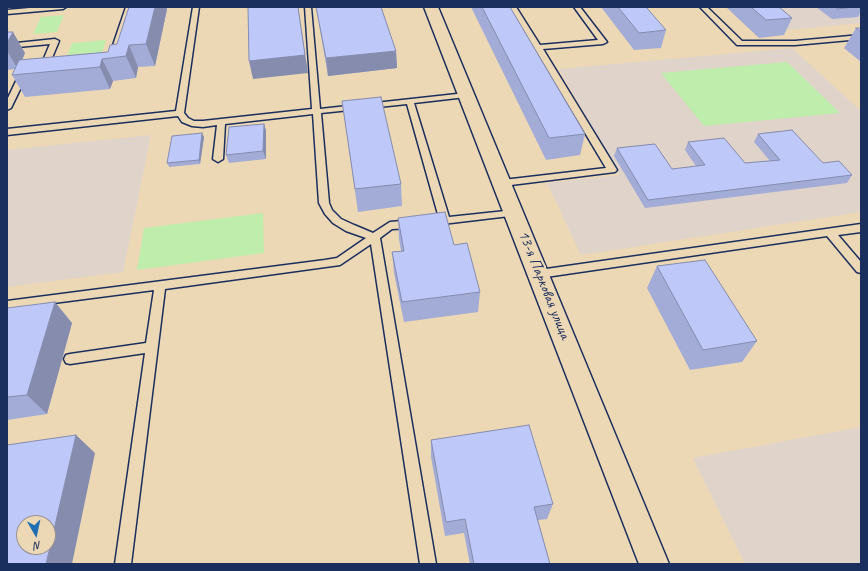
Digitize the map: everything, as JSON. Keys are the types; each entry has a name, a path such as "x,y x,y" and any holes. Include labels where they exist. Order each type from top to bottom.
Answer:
{"street":[{"name":"13-я Парковая улица","path":"432,7 654,564"}],"lane":[{"path":"7,12 63,7"},
{"path":"110,68 129,7"},
{"path":"196,7 180,113 185,120 192,123 203,124 466,95"},
{"path":"308,7 324,203 328,212 337,221 343,225 375,237"},
{"path":"503,183 612,170 513,7"},
{"path":"538,47 603,42 577,7"},
{"path":"703,7 740,44 795,43 861,37"},
{"path":"7,46 55,42 45,74 22,77 7,108"},
{"path":"7,89 17,88"},
{"path":"410,102 446,220"},
{"path":"7,132 180,113"},
{"path":"218,159 221,122"},
{"path":"7,305 335,262 390,226 515,213"},
{"path":"539,274 861,228"},
{"path":"830,233 861,269"},
{"path":"375,237 428,564"},
{"path":"123,564 160,285"},
{"path":"70,360 152,347"}],"shaded area":[{"path":"763,7 861,7 861,23 789,30"},
{"path":"792,48 861,111 861,212 581,255 547,183 619,175 559,69"},
{"path":"151,135 123,272 7,287 7,150"},
{"path":"861,427 861,564 745,564 693,458"}],"green space":[{"path":"64,15 57,32 33,34 41,17"},
{"path":"106,40 99,63 63,67 72,43"},
{"path":"787,62 840,113 704,126 661,73"},
{"path":"263,213 264,253 137,270 144,228"}],"building":[{"path":"129,7 155,7 146,44 129,45 126,56 102,59 100,67 12,75 19,60 108,52 110,45 117,44"},
{"path":"248,7 298,7 305,55 249,61"},
{"path":"316,7 381,7 396,51 326,58"},
{"path":"482,7 510,7 585,134 549,138"},
{"path":"618,7 646,7 666,30 639,33"},
{"path":"751,7 779,7 792,18 766,20"},
{"path":"835,7 855,7 837,9"},
{"path":"7,32 13,32 7,43"},
{"path":"381,97 401,184 355,189 342,101"},
{"path":"264,124 263,151 226,155 229,127"},
{"path":"792,130 823,163 839,161 852,175 648,200 617,148 655,144 672,169 705,165 688,142 724,138 745,163 780,160 758,134"},
{"path":"202,133 199,160 167,163 172,136"},
{"path":"445,212 454,245 467,243 480,292 402,302 392,252 404,251 398,218"},
{"path":"705,260 757,341 703,350 657,266"},
{"path":"55,302 27,395 7,397 7,308"},
{"path":"529,425 553,504 534,507 550,564 474,564 465,519 446,522 431,440"},
{"path":"76,435 56,521 56,515 16,515 16,555 48,555 46,564 7,564 7,445"}]}
